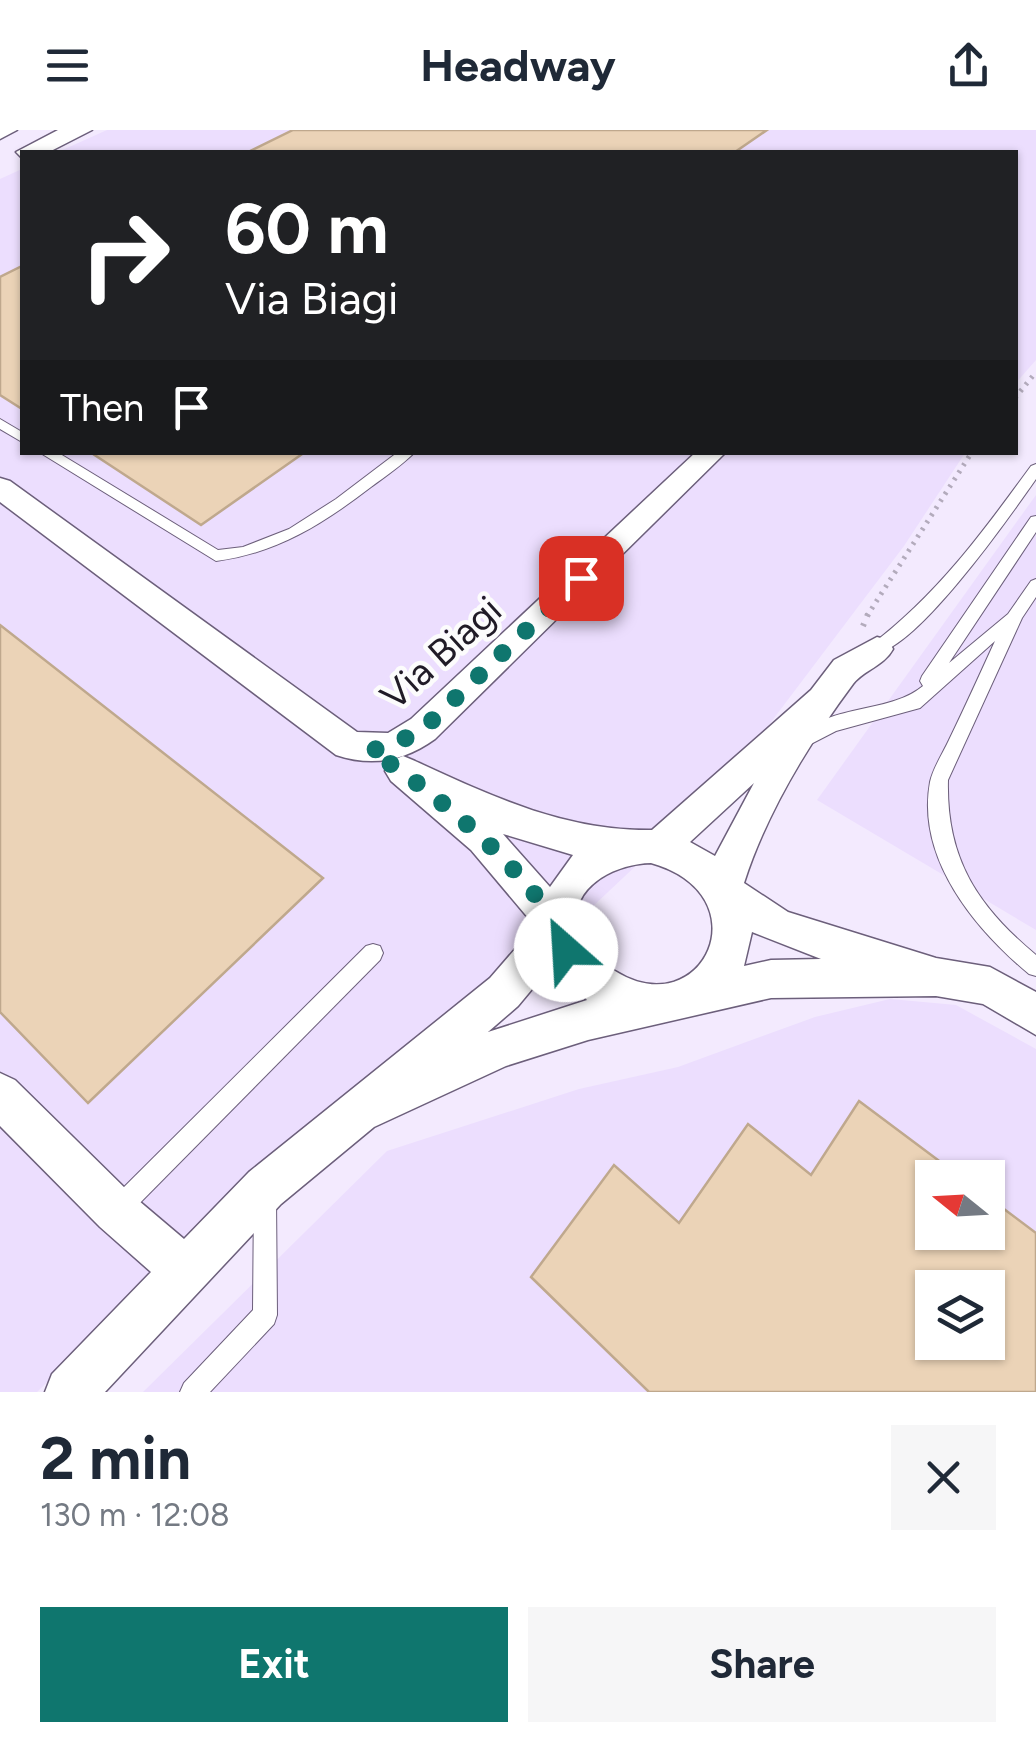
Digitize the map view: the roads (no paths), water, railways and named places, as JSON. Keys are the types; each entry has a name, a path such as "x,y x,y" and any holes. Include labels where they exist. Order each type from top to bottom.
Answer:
{"street":[{"path":"35,150 80,130"},
{"name":"Via Biagi","path":"0,488 348,745 369,750 398,744 423,729 710,455"},
{"path":"406,772 484,840 560,926 573,961 600,989 624,1000 666,1003 707,988 724,967 734,941 733,914 723,890 740,840 823,700 846,668 877,649"},
{"path":"70,1392 265,1188 504,992 560,926 566,889 590,860 643,846 823,700"},
{"path":"369,750 498,817 558,837 643,846 706,870 723,890 777,927 936,977 990,986 1036,1015"},
{"path":"358,1112 525,1038 666,1003 771,979 936,977"},
{"path":"0,1095 116,1211 186,1270"}],"lane":[{"path":"51,455 216,556 236,555 288,538 404,455"},
{"path":"877,649 920,619 953,585 1036,469"},
{"path":"914,702 1036,521"},
{"path":"1036,585 1014,616 939,780 935,810 950,868 977,911 1036,967"},
{"path":"786,760 812,733 914,702 1014,616"},
{"path":"116,1211 372,953"},
{"path":"193,1392 265,1315 265,1188"}]}
